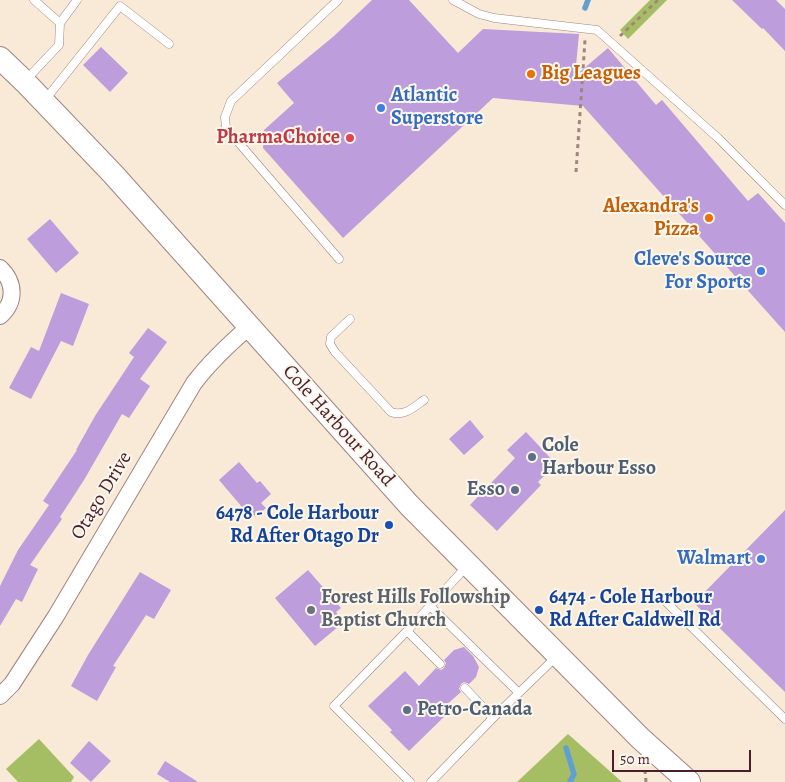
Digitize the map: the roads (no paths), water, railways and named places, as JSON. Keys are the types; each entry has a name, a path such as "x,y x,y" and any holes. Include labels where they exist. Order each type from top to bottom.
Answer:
{"main road":[{"name":"Cole Harbour Road","path":"0,58 114,174 408,505 640,738 689,782"}],"street":[{"path":"0,268 9,279 12,292 9,306 0,316"},
{"name":"Otago Drive","path":"0,696 12,684 56,616 194,383 220,352 250,326"}],"lane":[{"path":"34,0 60,24"},
{"path":"25,82 59,45 60,24 76,0"},
{"path":"338,0 231,101 225,117 226,128 339,259"},
{"path":"453,0 479,14 494,18 597,30 718,138 785,205"},
{"path":"44,101 120,6 169,44"},
{"path":"350,319 332,337 330,344 335,352 391,412 397,414 406,413 424,400"},
{"path":"410,782 334,706 407,631 468,564"},
{"path":"661,597 785,719"},
{"path":"430,606 519,693"},
{"path":"407,631 440,664"},
{"path":"431,782 558,655"},
{"path":"465,688 493,718"}],"waterway":[{"path":"585,8 588,0"},
{"path":"566,748 574,774 570,782"}],"place":[{"name":"Big Leagues","path":"531,74"},
{"name":"Atlantic Superstore","path":"381,108"},
{"name":"PharmaChoice","path":"350,138"},
{"name":"Alexandra's Pizza","path":"709,218"},
{"name":"Cleve's Source For Sports","path":"761,271"},
{"name":"Cole Harbour Esso","path":"532,457"},
{"name":"Esso","path":"515,490"},
{"name":"6478 - Cole Harbour Rd After Otago Dr","path":"389,525"},
{"name":"Walmart","path":"761,559"},
{"name":"Forest Hills Followship Baptist Church","path":"311,610"},
{"name":"6474 - Cole Harbour Rd After Caldwell Rd","path":"539,610"},
{"name":"Petro-Canada","path":"407,710"}]}
